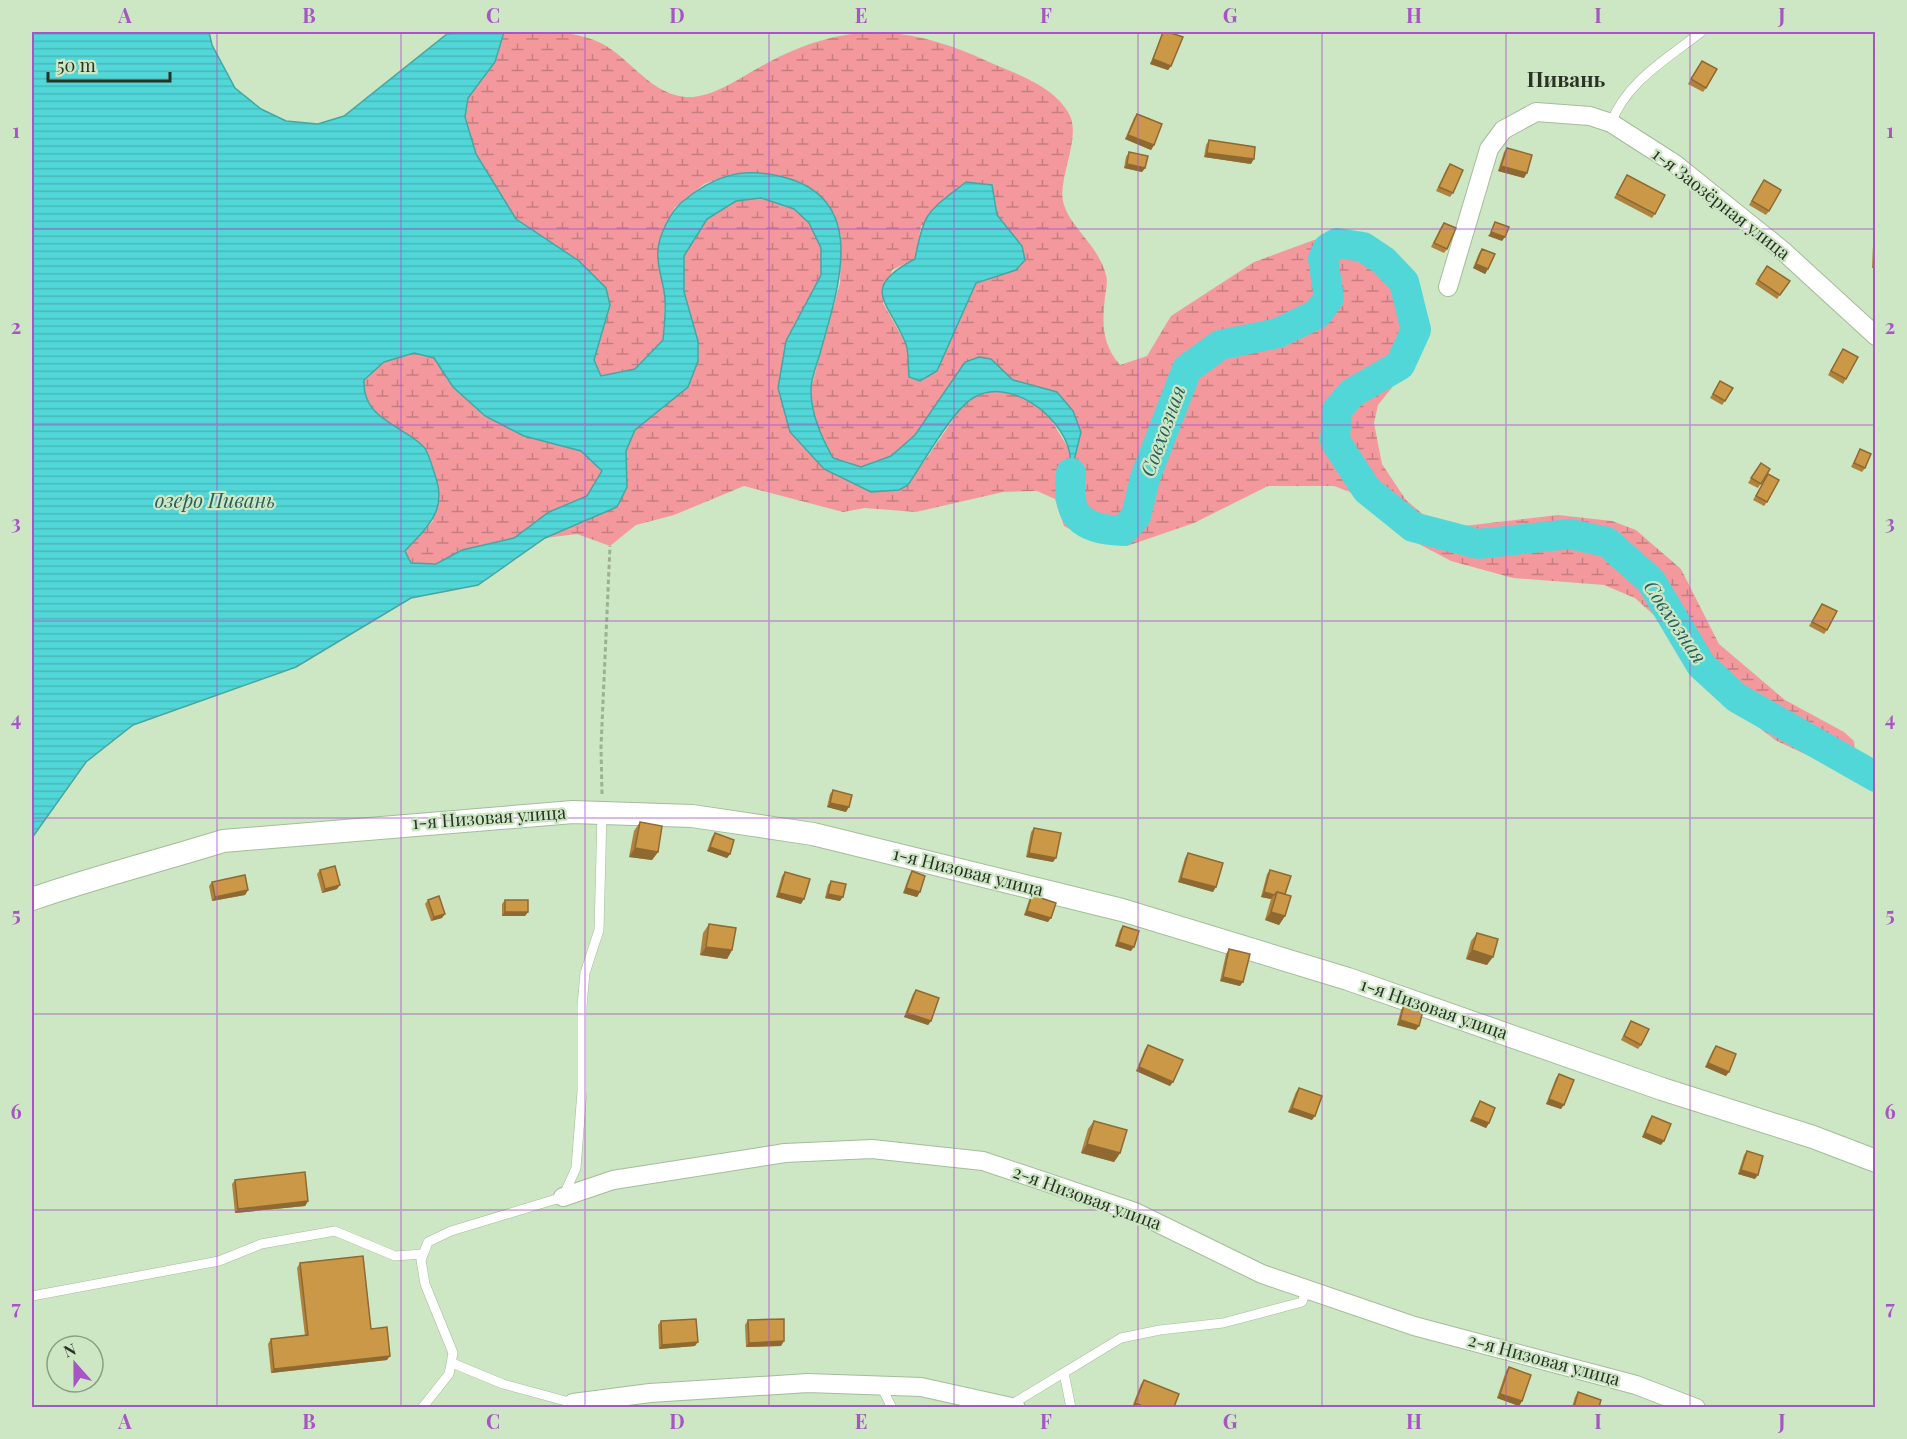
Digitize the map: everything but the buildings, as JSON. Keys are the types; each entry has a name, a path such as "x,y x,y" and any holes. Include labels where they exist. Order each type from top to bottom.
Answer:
{"street":[{"name":"1-я Заозёрная улица","path":"1448,287 1489,149 1503,130 1536,112 1590,116 1611,123 1676,164 1782,250 1875,336"},
{"name":"1-я Низовая улица","path":"32,899 88,879 223,841 573,812 692,816 813,834 1122,910 1348,979 1662,1089 1813,1137 1875,1161"},
{"name":"2-я Низовая улица","path":"563,1197 613,1180 785,1153 872,1149 983,1161 1135,1212 1262,1274 1414,1326 1636,1385 1696,1407"},
{"path":"573,1403 650,1394 808,1383 921,1387 1010,1407"}],"lane":[{"path":"1611,123 1619,103 1643,76 1701,32"},
{"path":"422,1407 449,1374 452,1363 452,1348 424,1284 422,1254 428,1242 442,1235 563,1197 576,1168 582,1091 582,1006 585,973 599,930 602,814"},
{"path":"32,1296 219,1261 261,1244 335,1231 395,1256 422,1254"},
{"path":"1010,1407 1085,1357 1120,1338 1160,1330 1223,1323 1302,1302 1307,1289"},
{"path":"452,1363 503,1384 573,1403"},
{"path":"1064,1373 1071,1407"},
{"path":"881,1386 892,1407"}],"path":[{"path":"602,814 601,747 610,546"}],"green space":[{"path":"504,32 572,34 606,46 648,81 660,88 672,94 695,97 714,92 790,52 819,41 847,35 874,33 901,34 929,40 958,49 1022,76 1053,94 1068,112 1072,121 1072,144 1062,191 1063,201 1071,219 1097,254 1106,275 1105,333 1110,349 1120,365 1147,356 1171,316 1254,262 1314,240 1354,233 1390,257 1410,284 1423,330 1410,365 1378,405 1374,423 1382,464 1406,500 1426,517 1455,527 1558,515 1612,521 1636,530 1681,569 1719,644 1785,700 1844,732 1854,741 1855,750 1847,762 1828,765 1775,740 1732,706 1697,670 1667,627 1635,598 1604,585 1513,578 1451,561 1404,536 1350,492 1334,486 1268,486 1194,523 1127,546 1085,537 1064,526 1055,499 1037,491 1003,492 916,512 865,508 843,512 744,486 674,515 636,525 610,546 577,534 545,538 617,506 627,487 626,451 635,430 688,387 698,341 684,292 684,256 707,219 736,201 761,198 794,209 809,223 821,248 821,275 786,341 824,469 899,490 908,485 959,411 973,398 992,390 1011,393 1045,410 1069,449 1071,471 1081,432 1057,392 1013,380 991,359 965,362 915,435 891,456 861,467 833,458 815,424 811,388 840,283 841,236 834,213 731,174 704,184 674,208 658,249 665,300 663,340 635,369 601,376 594,360 610,305 579,261 516,219 476,154 465,117 468,98 495,62","holes":["992,186 997,215 1022,246 1016,270 976,283 937,371 909,377 907,346 883,303 892,270 915,259 921,226"]},
{"path":"414,353 434,358 453,387 524,436 581,451 602,471 587,496 549,512 514,538 462,550 436,564 411,563 405,551 433,521 424,447 394,428 376,412 369,403 364,380 384,362"}],"water":[{"name":"озеро Пивань","path":"32,32 209,32 212,45 235,88 261,109 286,121 318,124 344,116 447,34 504,32 495,62 468,98 465,117 476,154 516,219 579,261 606,288 610,305 594,360 601,376 635,369 663,340 665,299 658,250 663,231 678,206 693,193 715,180 739,174 765,174 779,176 808,187 826,202 837,223 841,246 840,272 811,389 818,425 833,458 861,467 891,456 915,435 965,362 979,357 991,359 1013,380 1057,392 1073,411 1081,432 1071,473 1069,450 1055,424 1031,403 1002,392 987,392 973,398 965,405 947,425 908,485 899,490 871,492 824,469 790,432 778,388 786,341 821,275 821,248 809,223 794,209 761,198 736,201 707,219 684,256 684,292 698,341 698,361 688,387 635,430 626,451 627,487 617,507 545,538 478,585 411,598 296,667 133,725 86,762 32,838","holes":["414,353 434,358 453,387 485,416 524,436 581,451 602,471 587,496 549,512 514,538 462,550 436,564 411,563 405,551 428,526 433,517 439,499 438,488 430,459 424,448 375,412 365,393 364,380 384,362"]},
{"path":"966,182 992,185 997,215 1022,246 1025,260 1016,270 976,283 937,371 920,381 909,377 906,344 886,306 883,288 887,279 915,259 921,231 930,213"}],"waterway":[{"name":"Совхозная","path":"1071,473 1071,500 1079,517 1096,527 1123,531 1136,516 1145,478 1187,369 1220,345 1278,333 1317,314 1329,298 1323,259 1328,248 1337,243 1363,247 1384,261 1404,282 1416,330 1400,365 1352,393 1337,410 1335,441 1367,490 1413,527 1478,544 1570,534 1607,542 1651,581 1701,665 1737,698 1876,777"}],"district":[{"name":"Пивань","path":"1566,80"}]}
